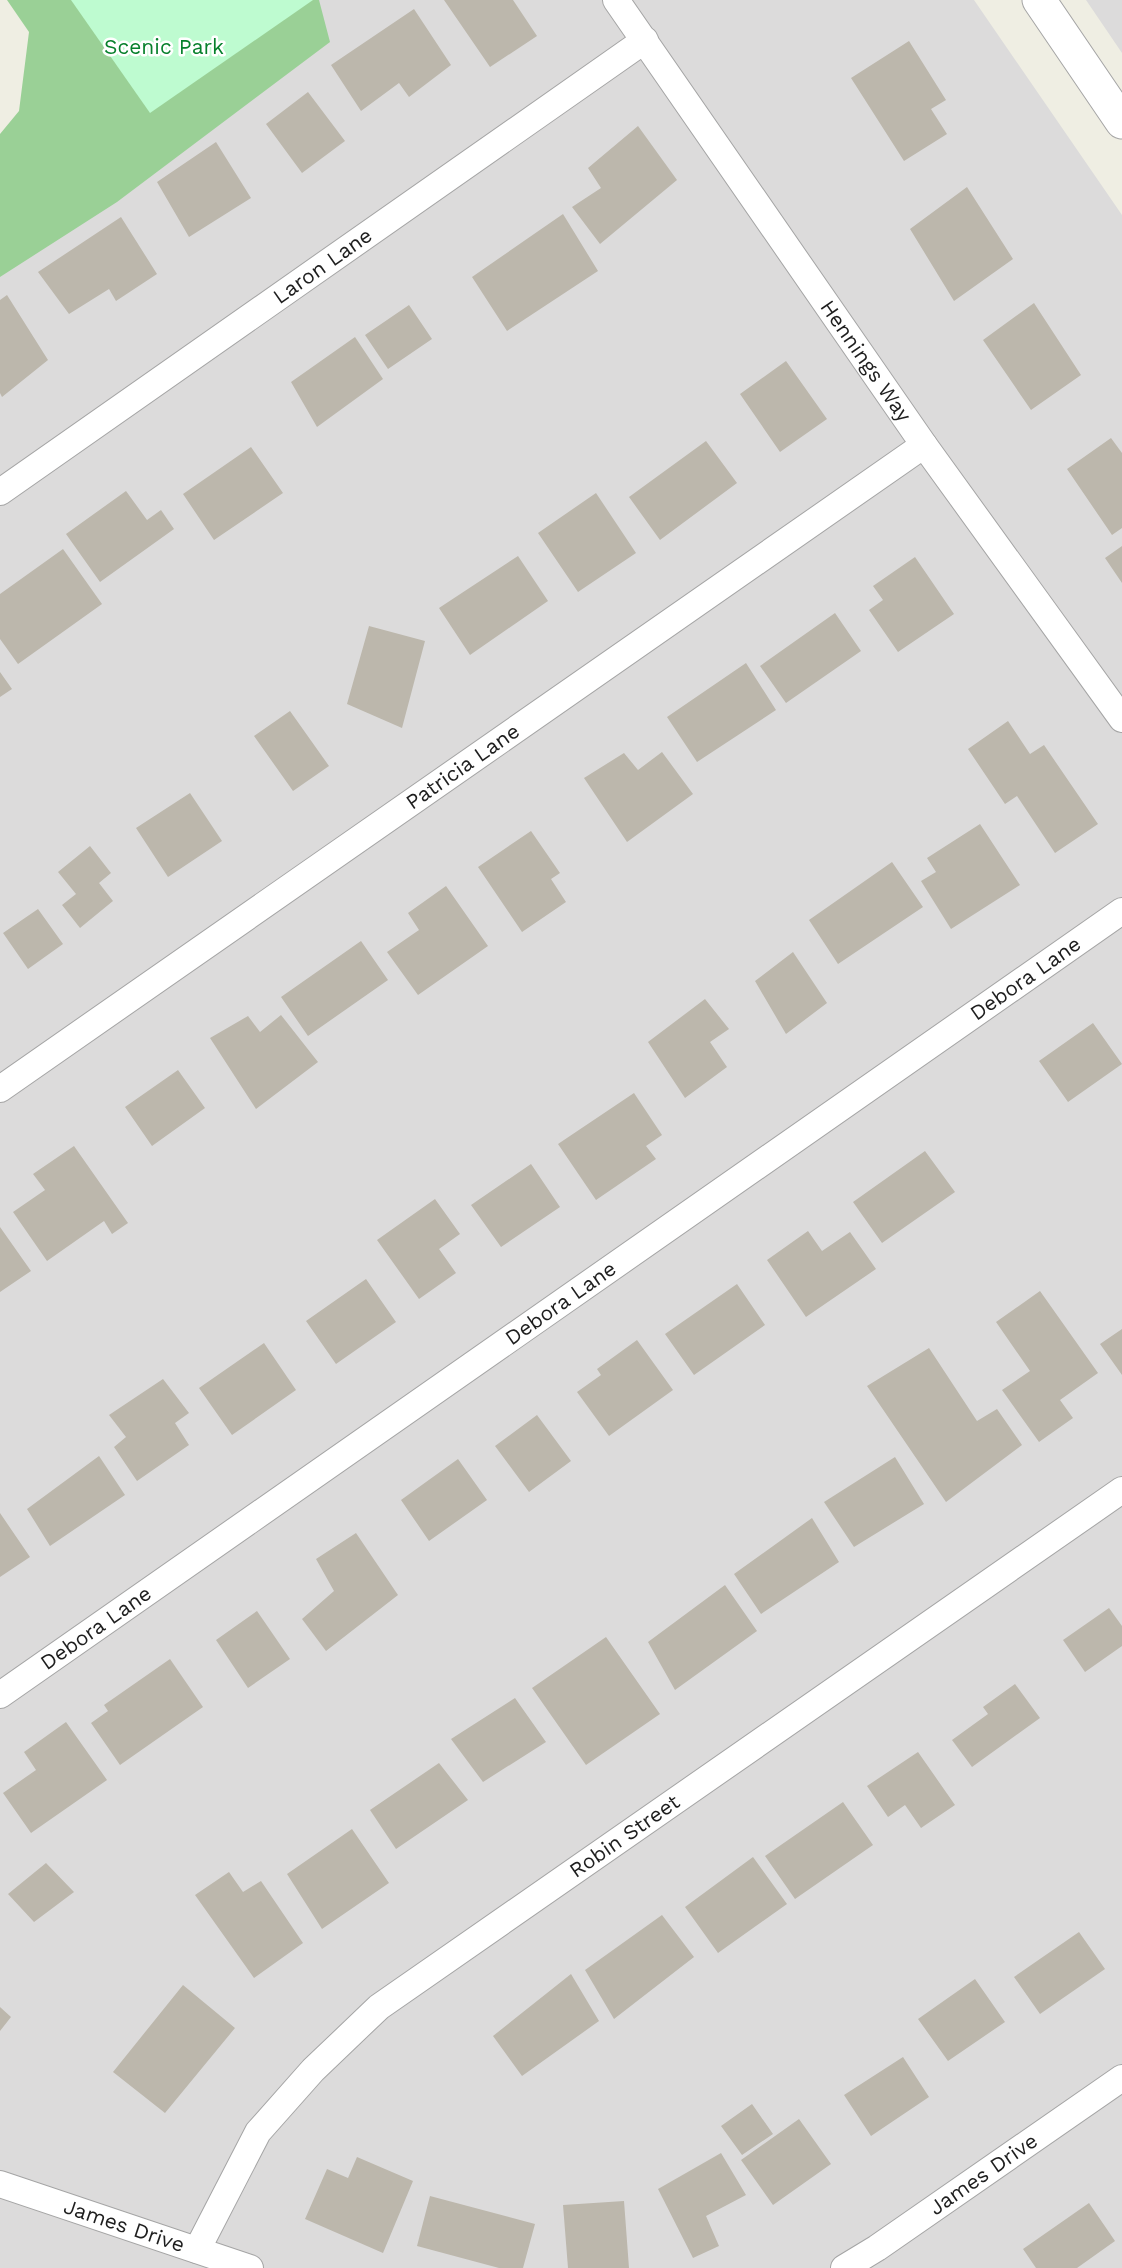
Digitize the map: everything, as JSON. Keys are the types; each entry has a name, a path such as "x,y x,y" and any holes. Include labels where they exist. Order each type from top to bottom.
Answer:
{"street":[{"name":"Hennings Way","path":"616,0 923,445 1122,719"},
{"path":"1040,0 1122,122"},
{"name":"Laron Lane","path":"0,492 645,40"},
{"name":"Patricia Lane","path":"0,1089 923,445"},
{"name":"Debora Lane","path":"0,1695 1122,911"},
{"name":"Robin Street","path":"197,2250 258,2132 313,2070 379,2007 1122,1490"},
{"name":"James Drive","path":"844,2268 877,2248 1122,2078"},
{"name":"James Drive","path":"0,2184 250,2268"}],"shaded area":[{"name":"Scenic Park","path":"313,0 974,0 1122,215 1122,2268 0,2268 0,213"},
{"path":"1086,0 1122,0 1122,53"}],"green space":[{"path":"7,0 319,0 330,42 117,202 0,277 0,134 19,111 29,32"},
{"name":"Scenic Park","path":"71,0 313,0 150,113"}],"building":[{"path":"444,0 513,0 537,36 490,67"},
{"path":"414,9 451,65 409,97 399,83 361,111 331,65"},
{"path":"909,41 946,100 931,109 947,134 904,161 851,78"},
{"path":"308,92 345,141 302,173 266,124"},
{"path":"638,126 677,180 600,244 572,207 601,188 588,168"},
{"path":"216,142 251,198 189,237 157,182"},
{"path":"967,187 1013,259 954,301 910,229"},
{"path":"563,214 598,271 507,331 472,277"},
{"path":"121,217 157,274 116,301 109,289 69,314 38,272"},
{"path":"7,295 48,360 2,397 0,300"},
{"path":"1034,303 1081,375 1031,410 983,340"},
{"path":"409,305 432,339 388,369 365,335"},
{"path":"355,337 383,379 317,427 291,382"},
{"path":"786,361 827,419 780,452 740,394"},
{"path":"1111,438 1122,453 1122,528 1112,535 1067,469"},
{"path":"706,441 737,483 660,540 629,497"},
{"path":"251,447 283,493 214,540 183,494"},
{"path":"126,491 147,520 161,510 174,529 100,582 66,534"},
{"path":"596,493 636,553 578,592 538,533"},
{"path":"1122,546 1122,583 1105,558"},
{"path":"63,549 102,604 18,664 0,639 0,594"},
{"path":"518,556 548,601 470,655 439,608"},
{"path":"915,557 954,614 898,652 869,610 883,600 873,586"},
{"path":"835,613 861,651 786,703 760,666"},
{"path":"369,626 425,641 402,728 347,704"},
{"path":"746,663 776,710 697,762 667,717"},
{"path":"0,672 12,689 0,697"},
{"path":"290,711 329,766 293,791 254,736"},
{"path":"1008,721 1030,754 1044,745 1098,824 1055,853 1017,796 1005,804 968,749"},
{"path":"662,752 693,794 627,842 584,778 624,753 638,770"},
{"path":"190,793 222,841 168,877 136,828"},
{"path":"980,824 1020,885 951,929 921,881 936,872 927,858"},
{"path":"531,831 560,873 551,879 566,902 522,932 478,867"},
{"path":"90,846 111,873 99,883 113,901 80,928 62,905 76,894 58,872"},
{"path":"892,862 923,907 838,964 809,920"},
{"path":"446,886 488,946 418,995 387,952 419,930 408,913"},
{"path":"38,909 63,944 28,969 3,933"},
{"path":"361,941 388,980 308,1036 281,997"},
{"path":"793,952 827,1003 786,1034 755,981"},
{"path":"705,999 729,1029 710,1042 727,1067 685,1098 648,1042"},
{"path":"281,1015 318,1062 256,1109 210,1038 248,1016 260,1032"},
{"path":"1093,1023 1122,1064 1068,1102 1039,1061"},
{"path":"178,1070 205,1108 152,1146 125,1107"},
{"path":"634,1093 662,1135 646,1146 656,1159 596,1200 558,1144"},
{"path":"74,1146 128,1223 112,1234 104,1221 47,1261 13,1212 45,1190 33,1174"},
{"path":"925,1151 955,1192 882,1243 853,1202"},
{"path":"531,1164 560,1207 501,1247 471,1205"},
{"path":"435,1199 460,1234 439,1249 456,1273 419,1299 377,1240"},
{"path":"0,1227 31,1271 0,1292"},
{"path":"808,1231 822,1251 850,1232 876,1269 806,1317 767,1260"},
{"path":"366,1279 396,1322 336,1364 306,1321"},
{"path":"737,1284 765,1325 694,1375 665,1334"},
{"path":"1040,1291 1098,1373 1060,1400 1073,1418 1039,1442 1002,1390 1030,1371 996,1322"},
{"path":"1122,1329 1122,1375 1100,1344"},
{"path":"637,1340 673,1390 609,1436 577,1392 601,1375 597,1369"},
{"path":"264,1343 296,1390 232,1435 199,1388"},
{"path":"929,1348 977,1421 997,1409 1022,1445 946,1502 867,1386"},
{"path":"163,1379 189,1413 175,1423 189,1445 137,1481 114,1447 126,1437 109,1415"},
{"path":"537,1415 571,1461 529,1492 495,1446"},
{"path":"99,1456 125,1495 50,1546 27,1509"},
{"path":"895,1457 924,1504 854,1547 824,1502"},
{"path":"458,1459 487,1500 429,1541 401,1500"},
{"path":"0,1513 30,1557 0,1577"},
{"path":"812,1518 839,1562 761,1614 734,1574"},
{"path":"356,1533 398,1595 326,1651 302,1619 334,1591 316,1559"},
{"path":"725,1585 757,1631 675,1690 648,1642"},
{"path":"1109,1608 1122,1626 1122,1646 1085,1672 1063,1640"},
{"path":"257,1611 290,1659 248,1688 216,1640"},
{"path":"606,1637 660,1714 586,1765 532,1688"},
{"path":"170,1659 203,1707 120,1765 91,1723 108,1711 104,1705"},
{"path":"1015,1684 1040,1718 972,1767 952,1740 988,1714 983,1707"},
{"path":"515,1698 546,1742 483,1782 451,1739"},
{"path":"66,1722 107,1780 31,1833 3,1793 36,1770 24,1752"},
{"path":"918,1752 955,1805 921,1828 905,1805 888,1817 867,1786"},
{"path":"439,1763 468,1800 396,1849 370,1810"},
{"path":"843,1802 873,1845 795,1899 765,1856"},
{"path":"352,1829 389,1883 322,1929 287,1874"},
{"path":"753,1857 787,1904 718,1953 685,1907"},
{"path":"46,1863 74,1892 34,1922 8,1894"},
{"path":"229,1872 243,1892 261,1881 303,1943 254,1978 195,1895"},
{"path":"662,1915 694,1957 614,2019 585,1970"},
{"path":"1079,1932 1105,1969 1040,2014 1014,1977"},
{"path":"571,1974 599,2021 522,2076 493,2036"},
{"path":"975,1979 1005,2022 948,2061 918,2019"},
{"path":"183,1985 235,2028 165,2113 113,2072"},
{"path":"0,2007 11,2017 0,2031"},
{"path":"903,2057 929,2097 871,2136 844,2095"},
{"path":"752,2104 773,2134 742,2155 721,2126"},
{"path":"799,2119 831,2164 773,2205 741,2160"},
{"path":"721,2153 746,2195 706,2216 719,2246 693,2258 658,2189"},
{"path":"357,2157 413,2181 383,2253 305,2219 327,2169 348,2178"},
{"path":"430,2196 535,2224 523,2268 499,2268 417,2246"},
{"path":"624,2201 629,2268 568,2268 563,2205"},
{"path":"1089,2203 1115,2241 1077,2268 1036,2268 1023,2249"}]}
